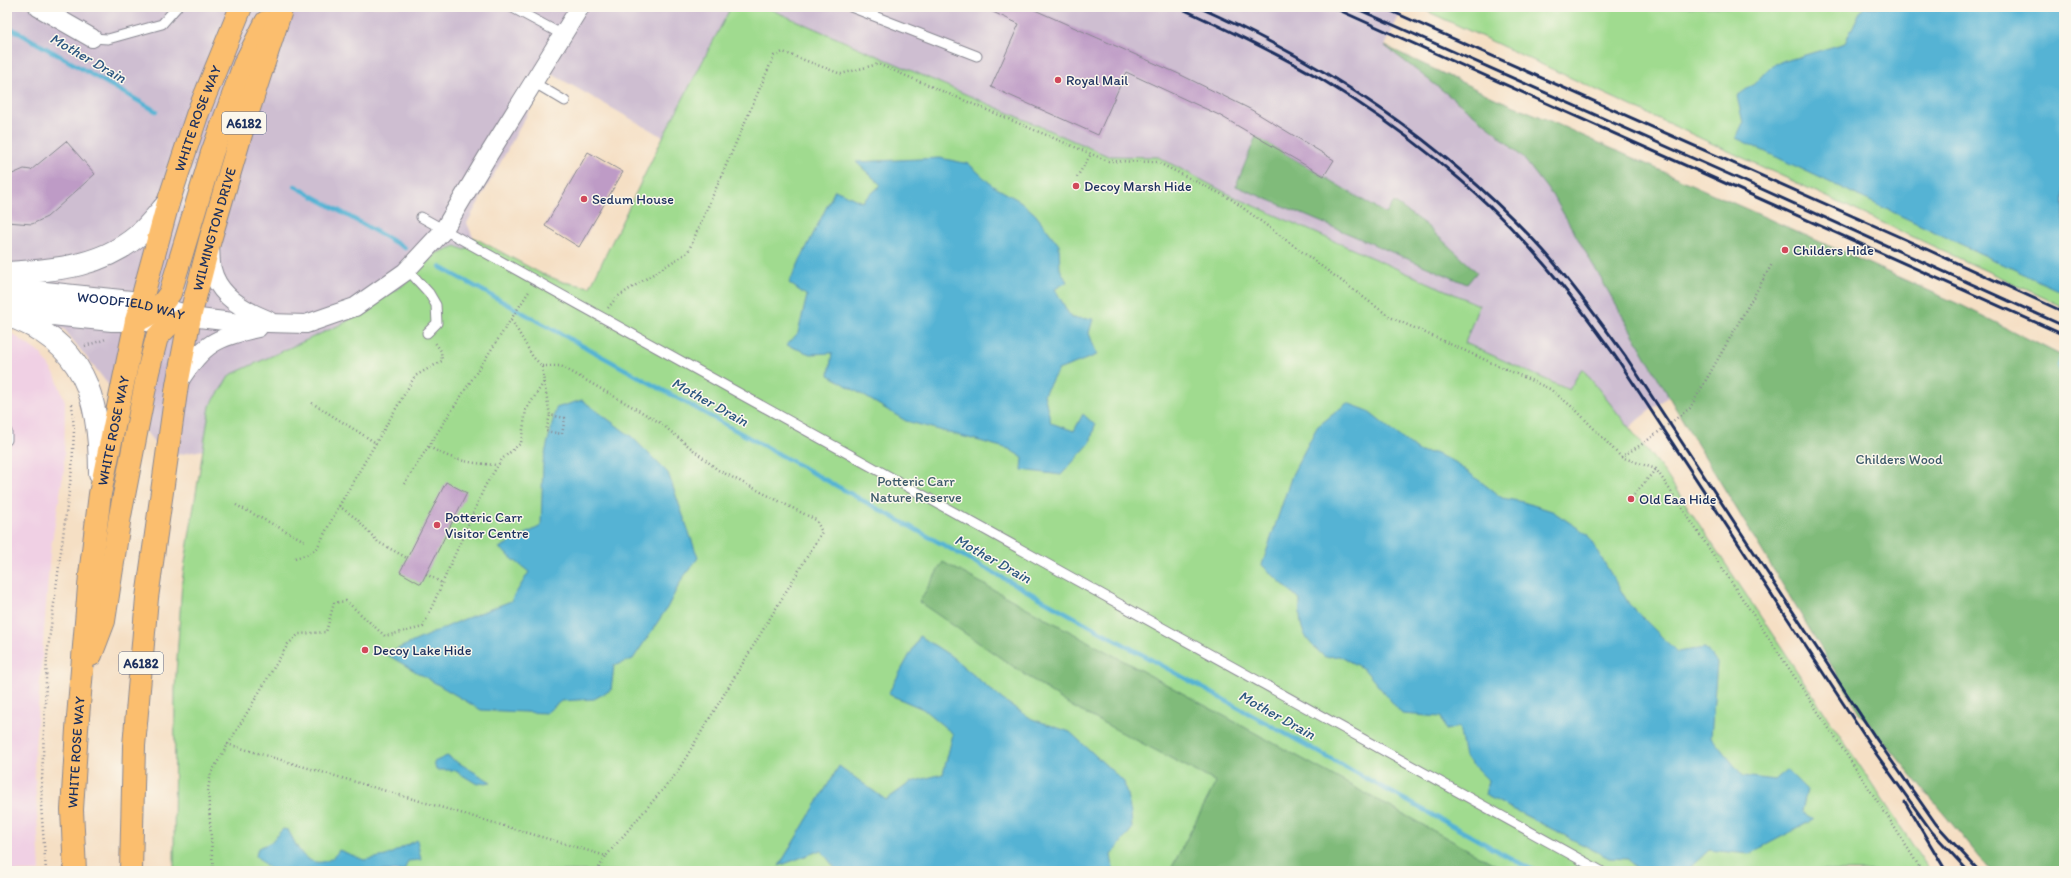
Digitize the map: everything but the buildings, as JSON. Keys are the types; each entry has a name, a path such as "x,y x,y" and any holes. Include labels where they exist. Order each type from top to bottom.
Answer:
{"highway":[{"name":"WHITE ROSE WAY","path":"75,871 72,810 90,575 100,494 145,310 168,203 197,115 241,7"},
{"path":"145,310 170,293 212,153 244,65 275,7"},
{"name":"WILMINGTON DRIVE","path":"131,871 134,746 147,598 177,385 190,318 210,240 244,124 282,7"},
{"path":"82,681 104,621 122,508 148,372 157,337 170,324 190,318"}],"street":[{"path":"38,7 92,38"},
{"path":"190,318 278,324 306,324 355,307 407,270 443,231 580,7"},
{"path":"7,273 52,270 86,263 109,255 143,231 168,203"},
{"path":"210,240 212,269 218,284 233,300 253,314 278,324"},
{"name":"WOODFIELD WAY","path":"7,289 190,318"},
{"name":"WOODFIELD WAY","path":"7,310 112,320 145,310"},
{"path":"7,315 28,322 60,345 79,367 92,396 100,450 100,494"},
{"path":"177,385 190,363 203,349 219,338 278,324"}],"lane":[{"path":"92,38 108,39 162,24 177,7"},
{"path":"511,7 563,35"},
{"path":"851,7 977,56"},
{"path":"533,82 565,101"},
{"path":"421,217 443,231 1601,871"},
{"path":"407,270 429,293 436,305 437,323 427,333"},
{"path":"7,432 7,440"}],"path":[{"path":"600,318 617,297 688,252 774,56 783,52 842,74 878,64 1108,161 1158,162 1231,199 1390,317 1550,389 1576,410 1621,457 1656,469 1888,816 1922,871"},
{"path":"1077,177 1091,154"},
{"path":"1621,457 1690,408 1772,264"},
{"path":"404,484 523,301"},
{"path":"511,319 533,357 542,366 550,415 546,431 562,434 566,418 550,415"},
{"path":"295,558 309,554 317,548 339,506 416,376 442,361 441,351 427,333"},
{"path":"542,366 561,366 659,422 718,470 816,520 822,532 676,774 606,856 597,871"},
{"path":"213,871 208,789 211,773 288,644 299,634 326,632 334,603 346,601 385,636 423,627 485,486 499,465 521,443 526,410 544,382"},
{"path":"46,871 41,805 47,656 72,469 74,431 72,400"},
{"path":"312,403 376,443"},
{"path":"429,447 455,460 466,463 499,465"},
{"path":"1634,495 1656,469"},
{"path":"236,505 305,541"},
{"path":"339,506 357,518 378,542 407,558"},
{"path":"426,574 442,583"},
{"path":"227,744 606,856"}],"shaded area":[{"path":"7,7 731,7 663,137 550,73 467,223 473,237 465,250 437,253 402,286 344,323 270,357 210,406 203,450 166,457 64,329 7,326"},
{"path":"765,7 1403,7 1385,46 1491,128 1524,159 1555,199 1669,396 1629,428 1582,368 1570,390 1464,343 1479,305 1232,196 1159,157 1108,156"},
{"path":"7,330 41,354 55,375 65,401 64,470 50,553 34,760 40,871 7,871"}],"green space":[{"name":"Potteric Carr Nature Reserve","path":"731,7 765,7 1108,156 1158,157 1232,196 1479,305 1465,343 1569,390 1582,368 1665,473 1930,871 174,871 175,690 182,581 210,406 230,375 344,323 402,286 437,253 456,246 465,250 473,237 540,273 563,282 590,287 663,137"},
{"path":"1418,7 2064,7 2064,307"},
{"name":"Childers Wood","path":"1385,46 1497,99 1539,116 1963,306 2064,357 2064,871 1991,871 1861,714 1676,409 1555,199 1524,159 1491,128"},
{"path":"1256,136 1386,214 1394,202 1426,225 1477,272 1467,284 1236,186"},
{"path":"943,562 1507,871 1170,871 1216,782 1071,706 919,602"}],"water":[{"path":"1865,7 2064,7 2064,293 1736,138 1743,123 1737,96 1754,84 1772,65 1845,43 1860,12"},
{"path":"940,158 969,164 993,186 1020,201 1035,214 1059,245 1060,269 1067,282 1055,289 1071,318 1093,319 1089,333 1097,355 1058,370 1044,394 1051,423 1074,431 1083,414 1095,425 1090,443 1061,475 1022,470 1023,458 1009,449 906,421 829,375 832,353 810,354 787,345 798,333 807,296 789,283 835,190 862,202 881,185 856,162"},
{"path":"582,400 632,437 668,473 698,558 682,579 667,608 633,659 614,666 611,690 594,699 561,701 546,713 481,710 386,654 462,620 511,601 529,572 499,548 541,526 543,462 556,408"},
{"path":"1347,403 1366,410 1419,452 1434,453 1455,462 1502,498 1523,502 1552,511 1587,534 1629,604 1677,652 1705,648 1717,663 1711,737 1743,776 1775,780 1787,770 1807,790 1802,811 1813,820 1749,854 1709,850 1686,871 1638,871 1628,859 1609,858 1485,795 1488,780 1465,757 1459,727 1446,730 1441,717 1402,714 1364,669 1339,656 1325,657 1307,639 1304,633 1300,619 1300,600 1262,565 1292,475 1317,427"},
{"path":"920,636 951,656 1003,700 1032,719 1070,732 1124,782 1131,813 1132,829 1111,855 1113,868 1117,871 837,871 821,850 779,866 839,766 886,800 911,782 943,774 953,734 923,709 888,694"},
{"path":"447,756 491,782 477,784 454,770 436,770 434,762"},
{"path":"283,829 288,830 302,854 311,861 327,861 336,855 339,850 364,860 386,856 417,840 421,860 408,861 404,871 272,871 256,856 258,848 270,843"}],"waterway":[{"name":"Mother Drain","path":"7,26 156,111"},
{"name":"Mother Drain","path":"295,186 405,248"},
{"name":"Mother Drain","path":"440,267 1534,871"},
{"path":"2064,348 2059,366 2064,387"}],"railway":[{"path":"1178,7 1286,59 1321,79 1380,117 1436,159 1463,182 1489,206 1537,256 1580,308 1620,363 1877,755 1932,832 1968,871"},
{"path":"1198,7 1247,30 1294,55 1340,82 1383,110 1466,175 1505,211 1543,250 1576,289 1626,357 1877,740 1936,824 1979,871"},
{"path":"1332,7 2064,335"},
{"path":"1353,7 1744,181 2064,326"},
{"path":"1382,7 1902,238 2064,312"},
{"path":"1905,802 1946,871"}],"place":[{"name":"Royal Mail","path":"1058,80"},
{"name":"Decoy Marsh Hide","path":"1076,186"},
{"name":"Sedum House","path":"584,199"},
{"name":"Childers Hide","path":"1785,250"},
{"name":"Old Eaa Hide","path":"1631,499"},
{"name":"Potteric Carr Visitor Centre","path":"437,525"},
{"name":"Decoy Lake Hide","path":"365,650"}]}
